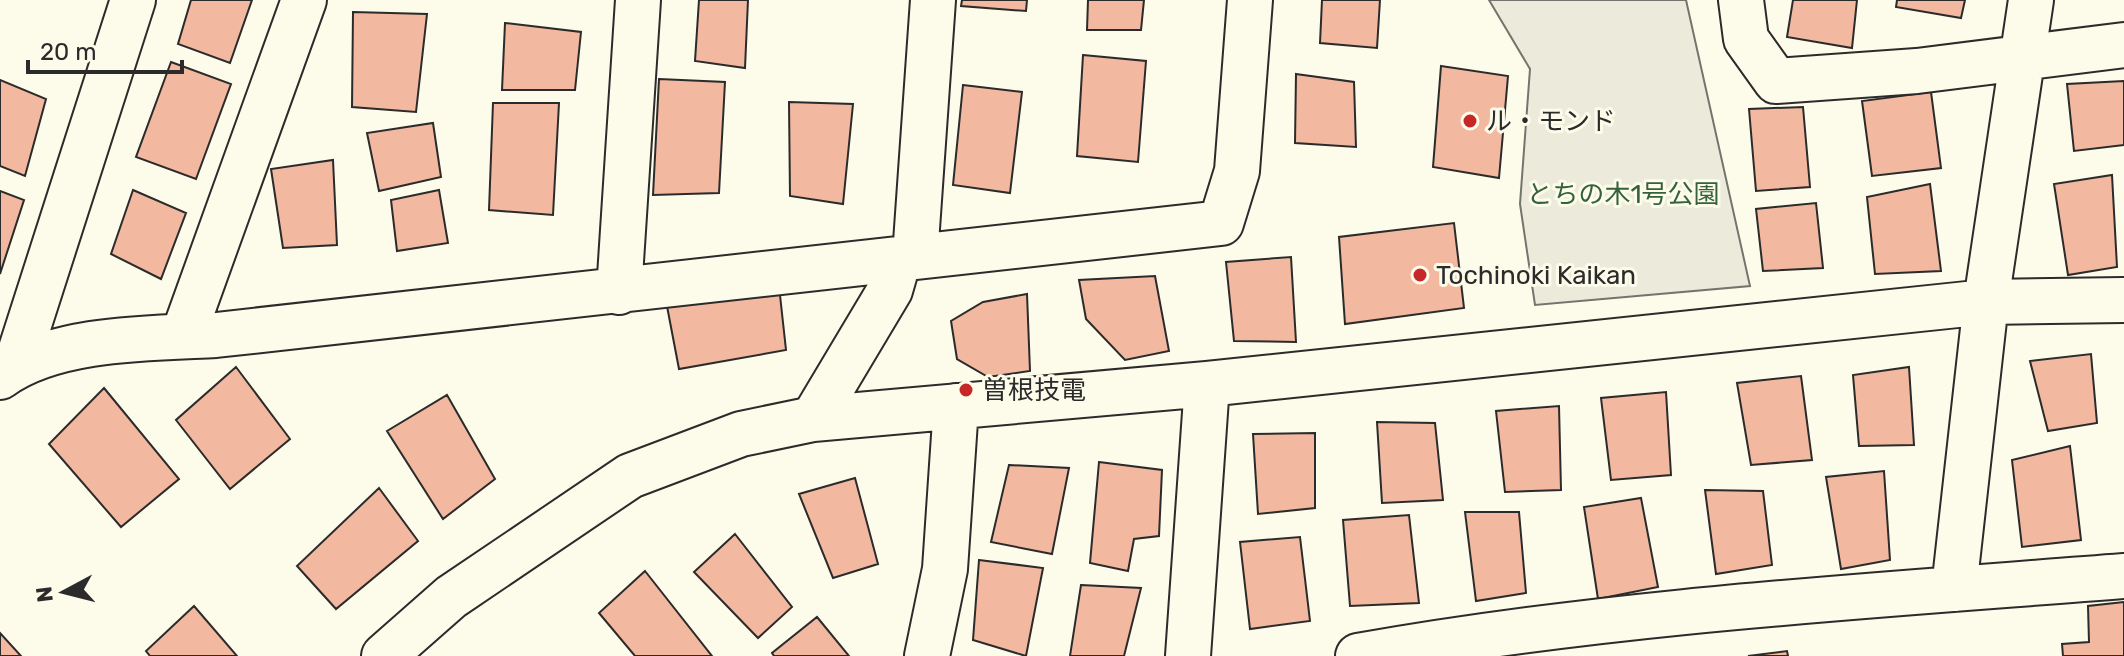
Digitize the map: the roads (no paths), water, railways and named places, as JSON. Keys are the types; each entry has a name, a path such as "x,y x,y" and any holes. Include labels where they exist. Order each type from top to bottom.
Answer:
{"street":[{"path":"8,371 133,0"},
{"path":"183,336 304,0"},
{"path":"619,292 638,0"},
{"path":"813,419 907,258 933,0"},
{"path":"8,371 111,338 183,336 619,292 1221,223 1237,171 1250,0"},
{"path":"1741,0 1746,39 1776,81 1917,71 2124,45"},
{"path":"1954,589 1986,302 2031,0"},
{"path":"384,656 451,597 630,476 741,434 813,419 1207,384 1986,302 2124,300"},
{"path":"1188,656 1207,384"},
{"path":"927,656 945,569 956,406"},
{"path":"1358,656 1455,648 1831,598 2124,576"}],"place":[{"name":"ル・モンド","path":"1470,121"},
{"name":"Tochinoki Kaikan","path":"1420,275"},
{"name":"曽根技電","path":"966,390"}],"park label":[{"name":"とちの木1号公園","path":"1623,194"}]}
